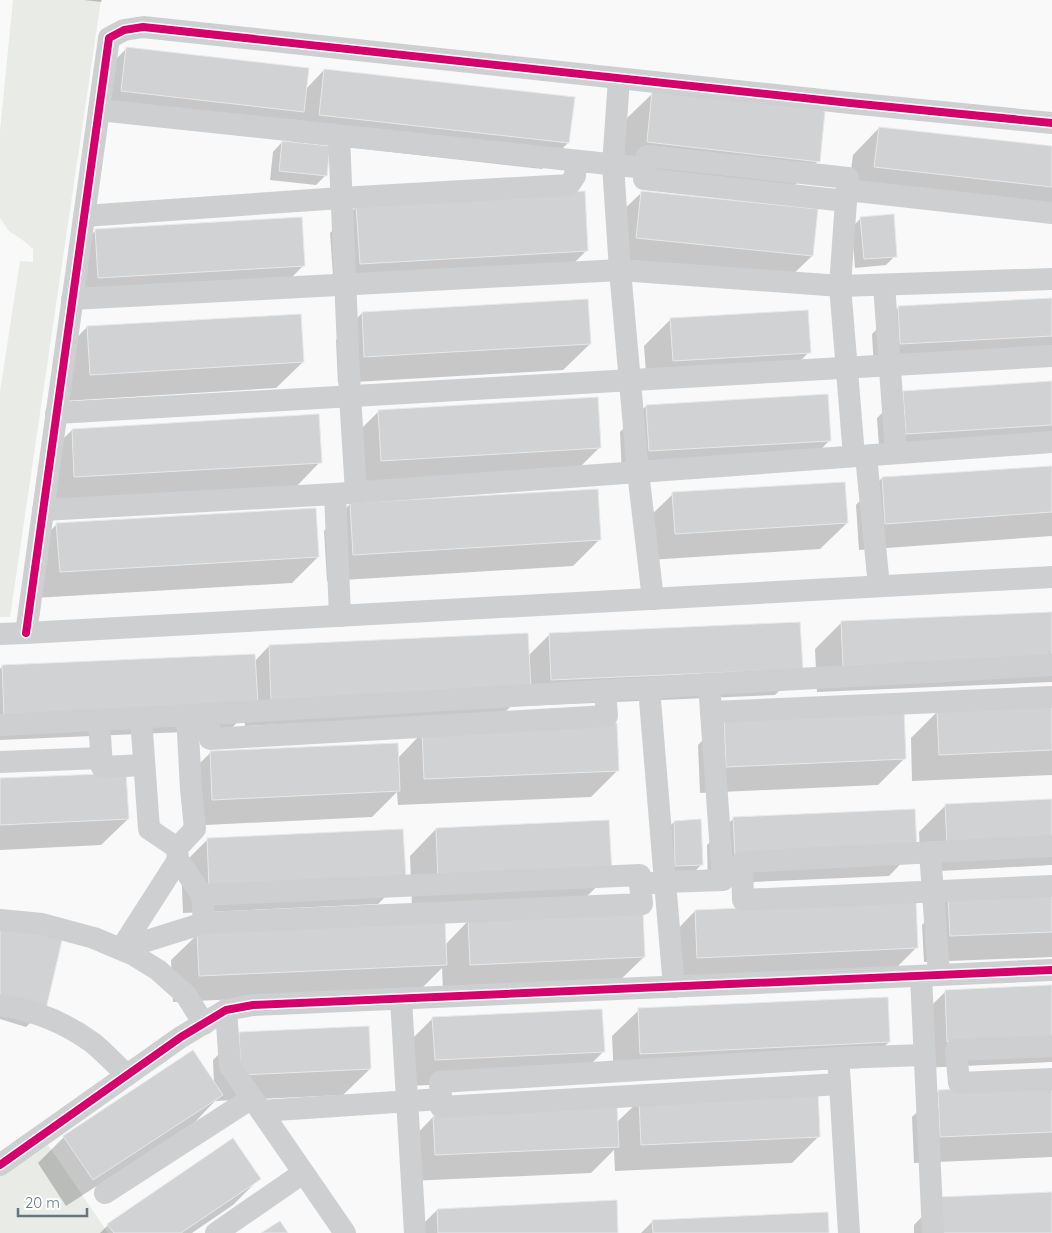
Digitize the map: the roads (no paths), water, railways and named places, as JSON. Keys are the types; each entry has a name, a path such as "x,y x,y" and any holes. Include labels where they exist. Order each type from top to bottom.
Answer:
{"street":[{"path":"26,633 108,38 124,30 143,27 619,79 1052,123"},
{"path":"619,79 613,165 620,270 638,472 653,599"},
{"path":"98,110 576,162 646,168 647,156 848,178 846,195 852,236 840,286 847,368 879,586"},
{"path":"338,136 350,396 340,616"},
{"path":"84,216 341,198 569,185 576,176 576,162"},
{"path":"846,195 1052,213"},
{"path":"72,298 620,270 840,286 1052,279"},
{"path":"884,284 896,453"},
{"path":"56,413 1052,356"},
{"path":"43,510 346,493 1052,442"},
{"path":"0,634 1052,577"},
{"path":"0,725 1052,664"},
{"path":"918,672 920,703"},
{"path":"709,684 733,880 743,900 1052,886"},
{"path":"650,688 674,987"},
{"path":"198,714 210,739 607,716 605,690"},
{"path":"711,712 1052,697"},
{"path":"408,702 410,727"},
{"path":"121,949 195,829 191,789 198,714"},
{"path":"141,718 149,829 178,854 202,895 204,923"},
{"path":"99,720 102,767 144,765"},
{"path":"0,762 101,758"},
{"path":"733,880 742,862 1052,846"},
{"path":"930,852 933,891 925,1063 933,1233"},
{"path":"121,949 204,923 642,904 640,875 202,895"},
{"path":"640,884 733,880"},
{"path":"432,884 434,913"},
{"path":"0,920 42,924 94,938 132,954 158,970 186,995 204,1024"},
{"path":"0,1165 127,1075 226,1010 253,1005 1052,970"},
{"path":"401,999 416,1233"},
{"path":"0,1005 16,1007 69,1027 93,1044 127,1075"},
{"path":"226,1010 230,1066 344,1233"},
{"path":"1052,1046 956,1050 958,1083 1052,1079"},
{"path":"838,1058 849,1233"},
{"path":"840,1084 441,1107 440,1082 838,1058 925,1063 958,1071"},
{"path":"627,1071 629,1096"},
{"path":"105,1193 256,1105 441,1099"},
{"path":"216,1233 303,1173"}]}
